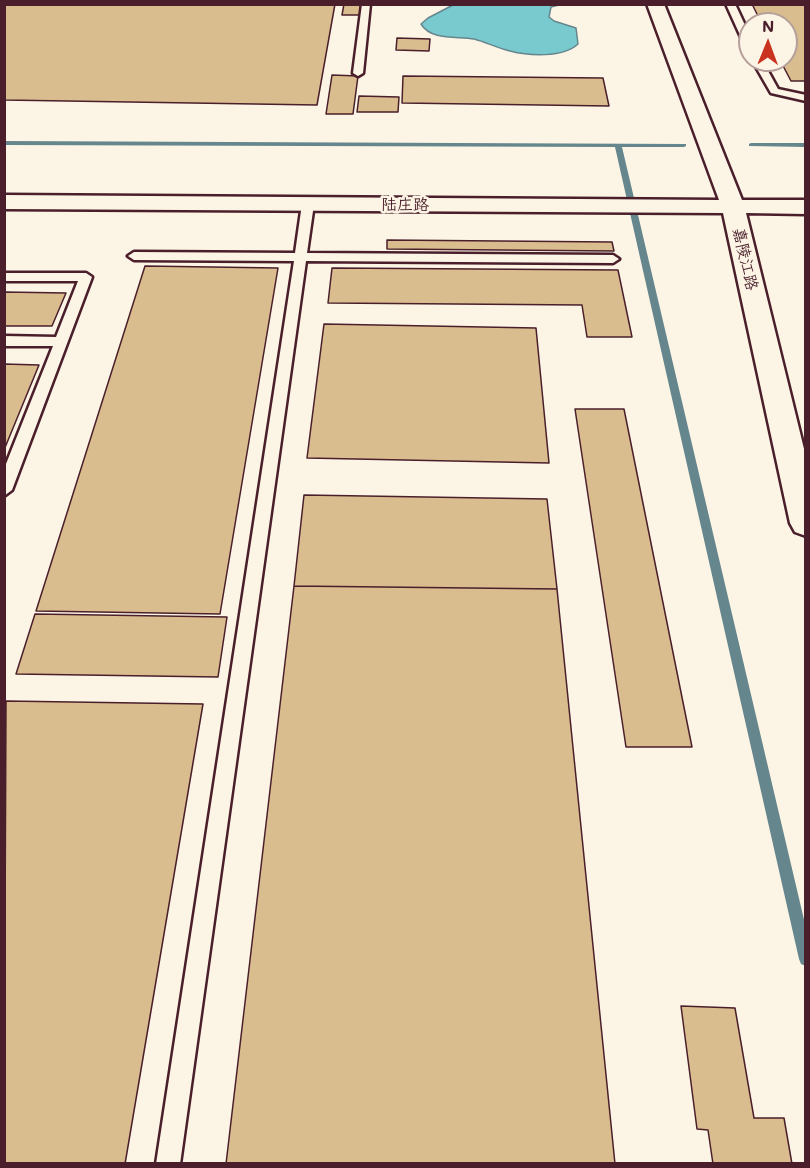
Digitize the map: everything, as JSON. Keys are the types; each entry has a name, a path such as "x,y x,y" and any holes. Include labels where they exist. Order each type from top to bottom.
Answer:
{"street":[{"name":"嘉陵江路","path":"655,4 733,206 806,523"},
{"name":"陆庄路","path":"4,202 806,207"}],"lane":[{"path":"358,73 366,4"},
{"path":"730,4 738,21"},
{"path":"764,72 774,91 806,98"},
{"path":"168,1164 308,204"},
{"path":"134,256 614,259"},
{"path":"4,276 86,277 4,490"},
{"path":"4,341 61,342"}],"water":[{"path":"453,5 559,5 551,7 549,17 554,21 576,28 578,44 572,49 555,54 518,53 474,39 445,37 431,33 421,24"}],"building":[{"path":"4,4 335,4 317,105 4,100"},
{"path":"344,4 361,4 360,15 342,15"},
{"path":"752,4 806,4 806,81 791,81 786,72 798,72 798,12 756,12"},
{"path":"397,38 430,39 429,51 396,50"},
{"path":"332,75 358,76 353,114 326,114"},
{"path":"403,76 603,78 609,106 402,103"},
{"path":"359,96 399,97 398,112 357,112"},
{"path":"387,240 612,242 614,251 387,249"},
{"path":"145,266 278,268 220,614 36,611"},
{"path":"332,268 618,270 632,337 587,337 582,305 328,303"},
{"path":"4,292 66,293 52,326 4,326"},
{"path":"324,324 536,328 549,463 307,458"},
{"path":"4,364 39,365 4,450"},
{"path":"575,409 624,409 692,747 626,747"},
{"path":"304,495 547,499 557,589 294,586"},
{"path":"294,586 557,589 615,1164 226,1164"},
{"path":"35,614 227,617 218,677 16,674"},
{"path":"6,701 203,704 125,1164 4,1164"},
{"path":"681,1006 735,1008 754,1118 784,1118 792,1164 713,1164 708,1130 697,1129"}],"waterway":[{"path":"4,143 684,145"},
{"path":"618,145 806,959"},
{"path":"751,145 806,145"}]}
